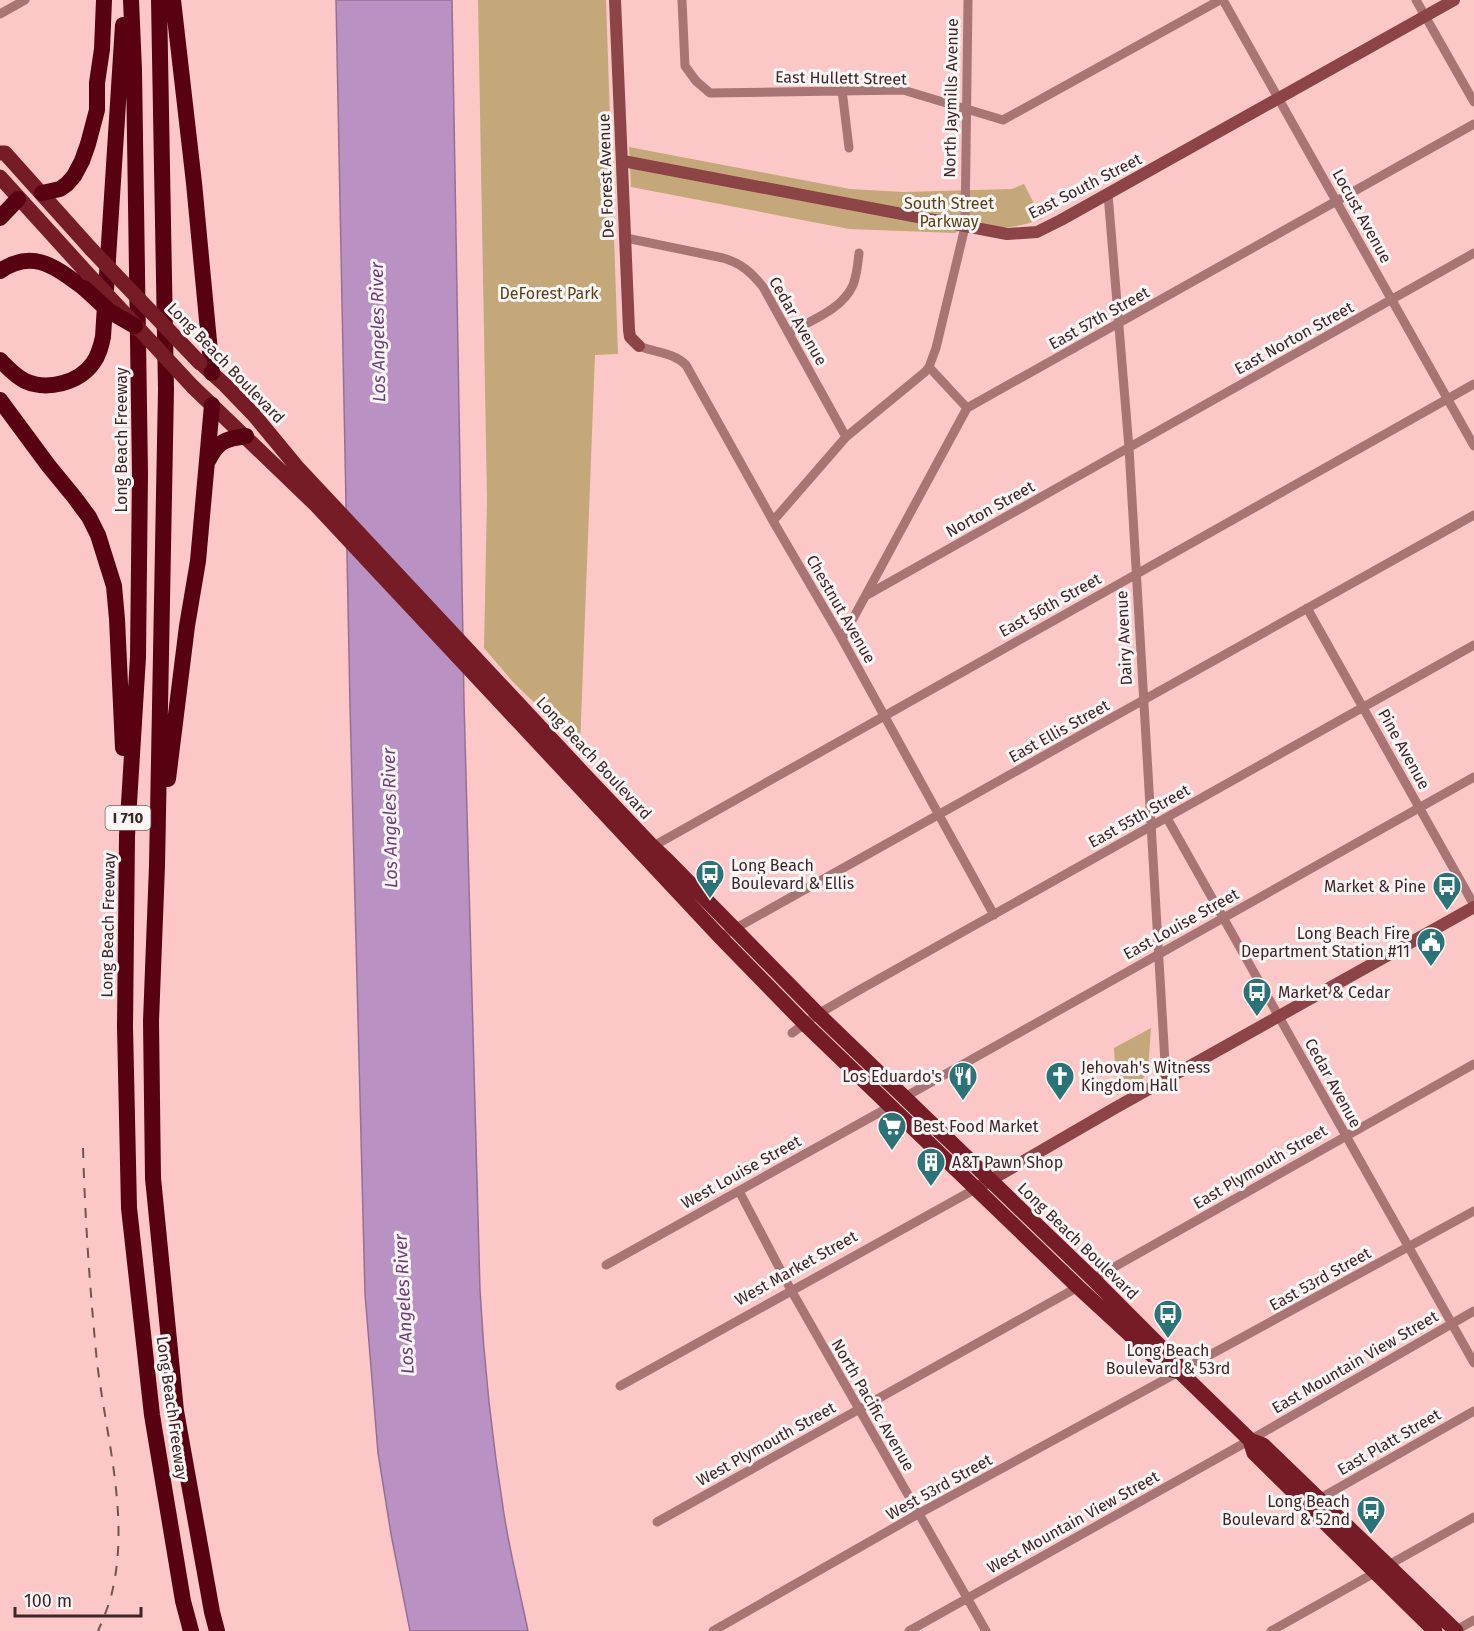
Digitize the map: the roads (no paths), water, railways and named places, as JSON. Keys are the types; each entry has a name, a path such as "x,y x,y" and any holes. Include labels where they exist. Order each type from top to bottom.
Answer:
{"highway":[{"path":"42,192 60,189 74,176 88,144 97,110 104,0"},
{"path":"0,360 24,380 34,384 56,385 66,383 86,372 93,364 101,347 125,0"},
{"name":"Long Beach Freeway","path":"131,0 140,473 138,657 127,836 124,1027 129,1208 152,1415 183,1601 191,1631"},
{"name":"Long Beach Freeway","path":"159,0 166,389 157,866 151,1021 153,1178 176,1411 217,1631"},
{"path":"173,0 194,183 206,368"},
{"path":"0,218 18,199"},
{"path":"0,271 15,263 44,262 85,281 109,311 135,326"},
{"path":"0,400 88,517 98,535 107,561 114,586 117,619 127,836"},
{"path":"157,866 187,626 198,561 212,405"},
{"path":"206,467 216,446 228,438 246,436"}],"main road":[{"name":"Long Beach Boulevard","path":"0,153 5,153 42,192 91,253 254,415 297,467 319,499"},
{"path":"0,177 85,281"},
{"path":"18,199 32,196 36,198 91,253"},
{"name":"Long Beach Boulevard","path":"135,326 212,405 319,499 647,850 720,937 805,1024 897,1102 983,1184 1093,1279 1176,1362 1180,1372 1251,1440 1263,1445 1318,1499 1435,1631"},
{"path":"206,368 212,405"},
{"name":"Long Beach Boulevard","path":"647,850 735,929 818,1014 897,1102"},
{"name":"Long Beach Boulevard","path":"983,1184 1078,1287 1167,1369 1180,1372"},
{"name":"Long Beach Boulevard","path":"1251,1440 1254,1453 1381,1569 1456,1631"}],"street":[{"path":"0,14 25,0"},
{"name":"De Forest Avenue","path":"615,0 630,337 639,346"},
{"name":"East Hullett Street","path":"682,0 685,66 696,81 711,93 903,90 1004,120 1222,0"},
{"name":"North Jaymills Avenue","path":"773,521 846,437 929,367 936,348 965,227 968,0"},
{"name":"Locust Avenue","path":"1222,0 1474,446"},
{"path":"1416,0 1474,102"},
{"name":"East South Street","path":"623,161 965,227 1007,234 1037,232 1454,0"},
{"path":"842,90 849,148"},
{"name":"East 57th Street","path":"967,408 1474,124"},
{"name":"Dairy Avenue","path":"1108,194 1129,448 1142,701 1152,826 1166,1080"},
{"name":"Cedar Avenue","path":"626,238 723,258 748,270 763,287 846,437"},
{"path":"789,333 843,301 853,285 860,253"},
{"name":"East Norton Street","path":"1129,448 1474,254"},
{"name":"Chestnut Avenue","path":"639,346 672,355 687,365 994,915"},
{"path":"842,639 967,408 929,367"},
{"name":"East 56th Street","path":"647,850 1474,384"},
{"name":"Norton Street","path":"866,595 1129,448"},
{"name":"East Ellis Street","path":"720,937 1474,515"},
{"name":"Pine Avenue","path":"1307,608 1474,906"},
{"name":"East 55th Street","path":"792,1033 818,1014 1474,645"},
{"name":"East Louise Street","path":"897,1102 1474,777"},
{"name":"Cedar Avenue","path":"1167,818 1474,1364"},
{"path":"983,1184 1474,906"},
{"name":"East Plymouth Street","path":"1093,1279 1474,1064"},
{"name":"West Louise Street","path":"606,1264 897,1102"},
{"name":"West Market Street","path":"620,1386 983,1184"},
{"name":"North Pacific Avenue","path":"739,1191 791,1290 986,1631"},
{"name":"East 53rd Street","path":"1180,1372 1474,1211"},
{"name":"West Plymouth Street","path":"657,1522 1078,1287"},
{"name":"East Mountain View Street","path":"1251,1440 1474,1311"},
{"name":"West 53rd Street","path":"713,1631 918,1514 1180,1372"},
{"name":"East Platt Street","path":"1318,1499 1474,1411"},
{"name":"West Mountain View Street","path":"909,1631 1251,1440"},
{"path":"1271,1631 1474,1517"},
{"path":"1456,1631 1474,1620"}],"water":[{"name":"Los Angeles River","path":"336,0 452,0 464,702 480,1290 492,1430 509,1543 528,1631 410,1631 378,1453 365,1294"}],"railway":[{"path":"83,1148 94,1335 114,1475 119,1532 113,1588 109,1605 98,1631"}],"place":[{"name":"Long Beach Boulevard & Ellis","path":"710,900"},
{"name":"Market & Pine","path":"1447,912"},
{"name":"Long Beach Fire Department Station #11","path":"1431,968"},
{"name":"Market & Cedar","path":"1257,1018"},
{"name":"Los Eduardo's","path":"963,1102"},
{"name":"Jehovah's Witness Kingdom Hall","path":"1060,1102"},
{"name":"Best Food Market","path":"892,1152"},
{"name":"A&T Pawn Shop","path":"931,1188"},
{"name":"Long Beach Boulevard & 53rd","path":"1168,1340"},
{"name":"Long Beach Boulevard & 52nd","path":"1371,1536"}],"park label":[{"name":"South Street Parkway","path":"949,212"},
{"name":"DeForest Park","path":"549,293"}]}
